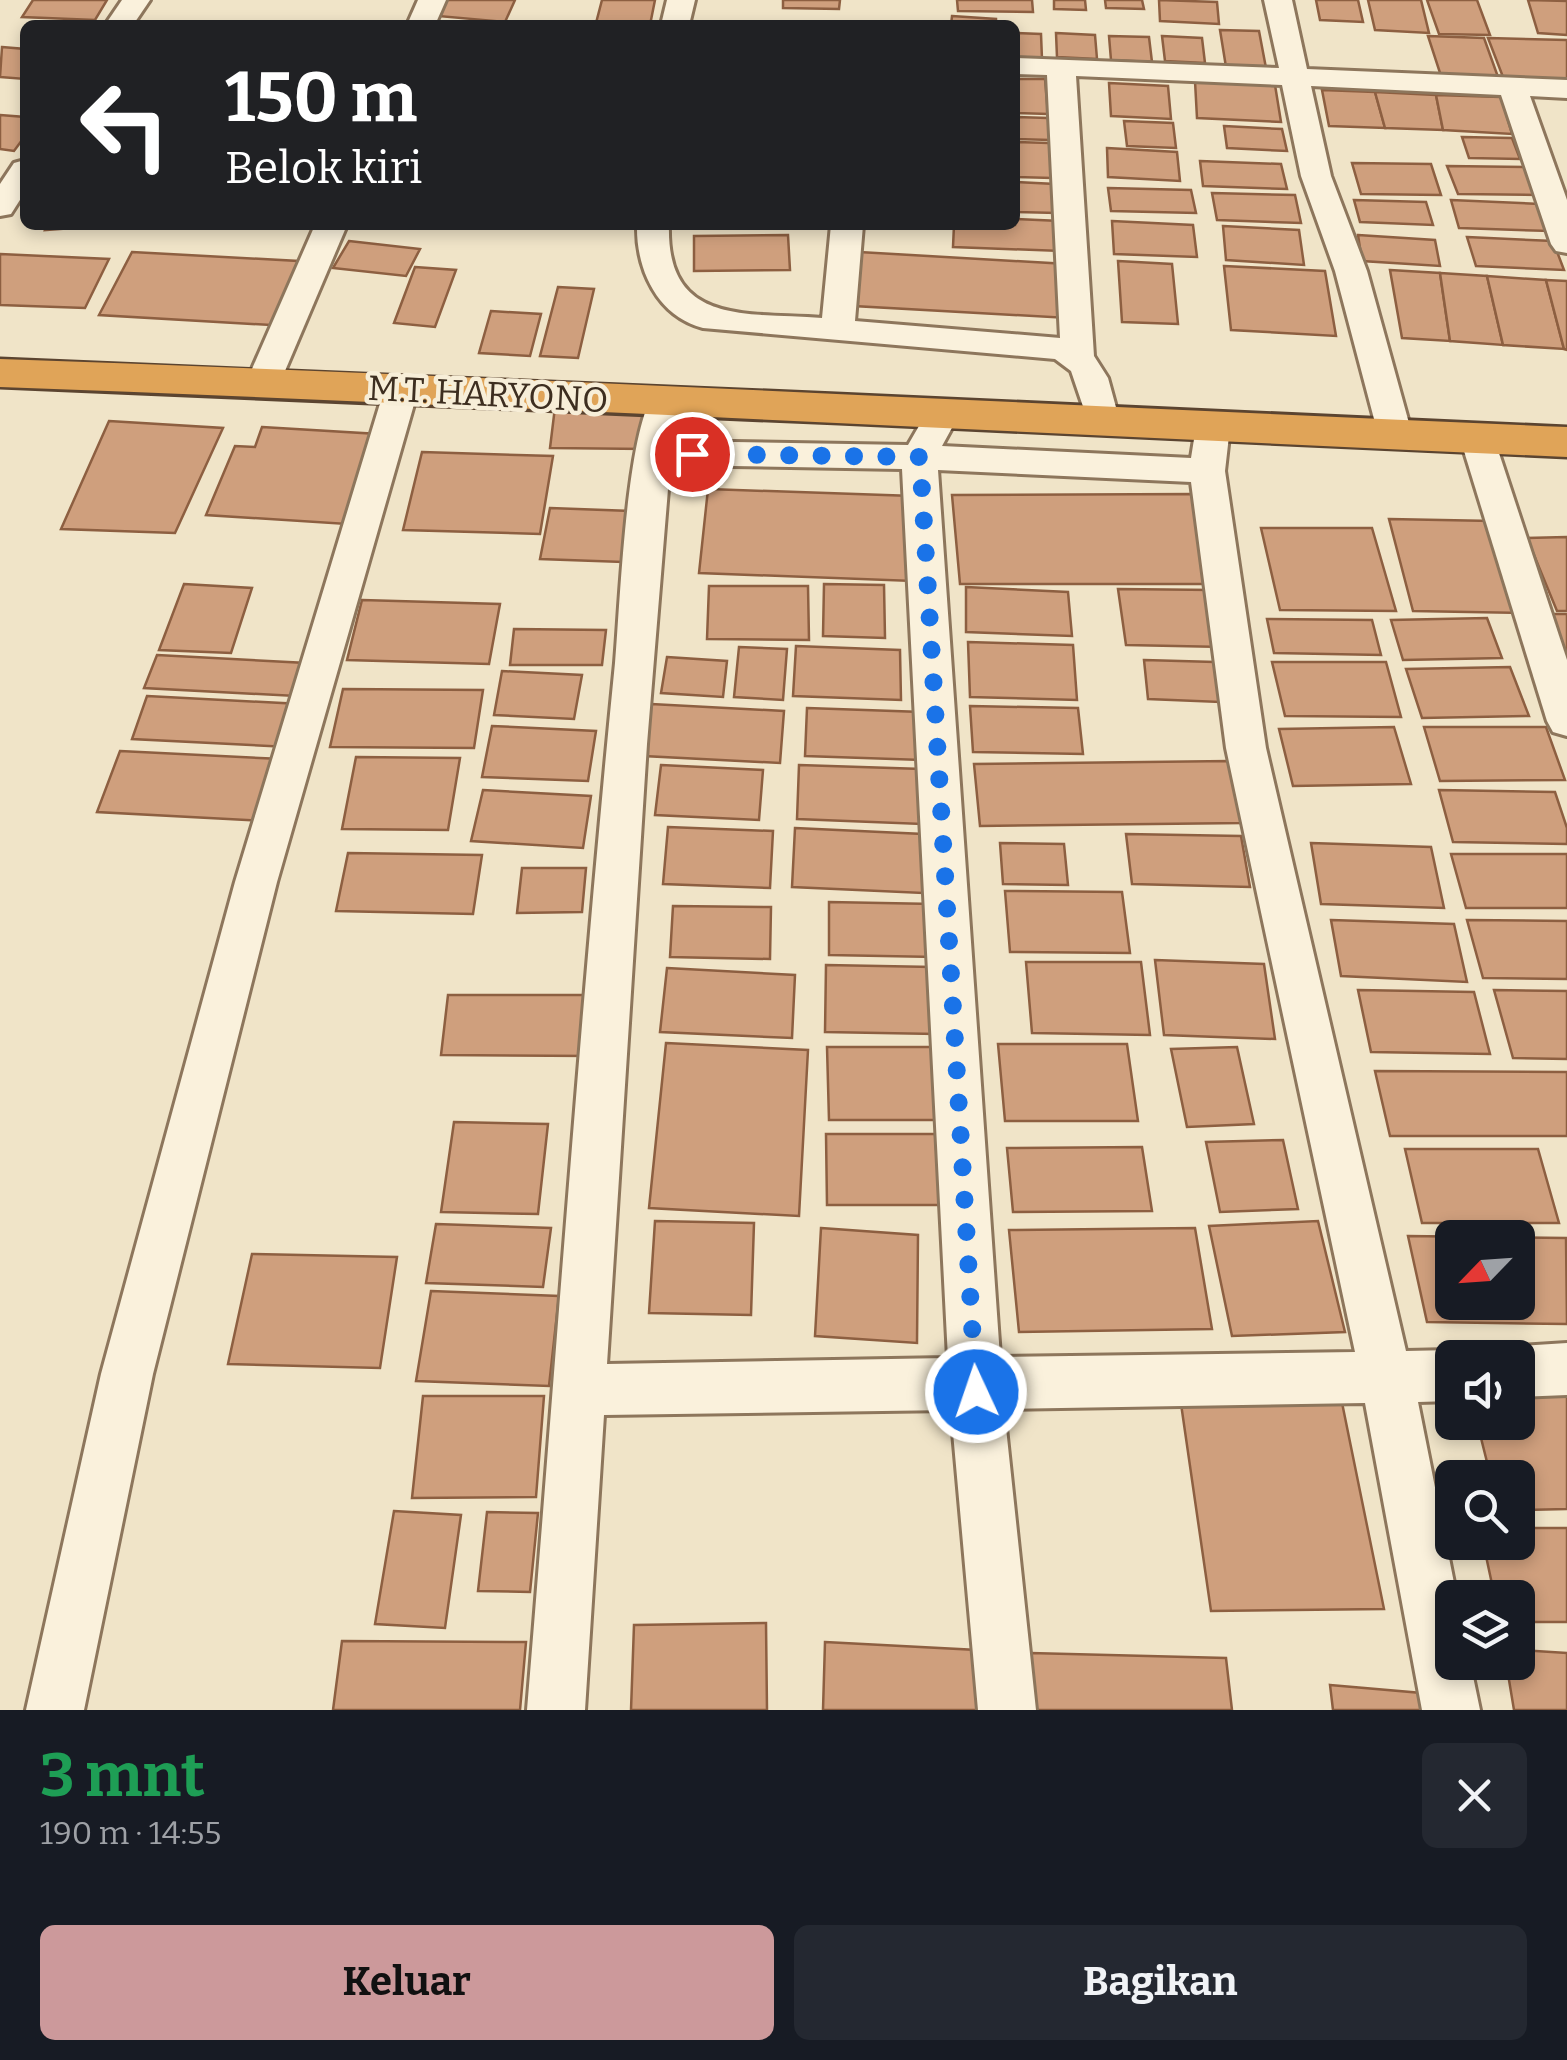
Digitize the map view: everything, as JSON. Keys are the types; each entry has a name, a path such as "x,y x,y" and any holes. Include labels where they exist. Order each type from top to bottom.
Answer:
{"highway":[{"name":"M.T. HARYONO","path":"0,373 402,387 1103,422 1210,449 1395,434 1567,442"}],"street":[{"path":"1278,0 1316,176 1351,272 1395,434"},
{"path":"1020,66 1567,89"},
{"path":"1061,67 1078,354 1085,363 1103,422"},
{"path":"1512,86 1567,244"},
{"path":"0,207 20,177"},
{"path":"262,384 329,230"},
{"path":"652,230 650,253 663,282 680,304 702,318 1045,346 1078,354"},
{"path":"838,327 846,230"},
{"path":"54,1710 127,1374 246,920 402,387"},
{"path":"556,1710 627,744 654,454 665,403"},
{"path":"942,414 920,457 976,1384 1006,1710"},
{"path":"1476,438 1567,721"},
{"path":"654,454 920,457 1210,449 1246,748 1387,1379 1451,1710"},
{"path":"1535,1371 1567,1369"},
{"path":"579,1390 1435,1377"}],"building":[{"path":"33,0 107,0 95,20 22,17"},
{"path":"447,0 515,0 506,20 438,16"},
{"path":"602,0 655,0 651,20 597,20"},
{"path":"783,0 840,0 839,9 783,8"},
{"path":"957,0 1032,0 1033,12 958,11"},
{"path":"1054,0 1085,0 1086,10 1054,9"},
{"path":"1105,0 1142,0 1144,9 1106,8"},
{"path":"1159,0 1217,2 1219,24 1160,21"},
{"path":"1316,0 1358,0 1363,22 1320,20"},
{"path":"1368,0 1421,0 1429,33 1375,30"},
{"path":"1427,0 1477,0 1490,35 1439,34"},
{"path":"1528,0 1567,1 1567,35 1538,33"},
{"path":"952,16 996,19 996,20 952,20"},
{"path":"1220,30 1259,31 1266,68 1226,67"},
{"path":"1020,33 1041,34 1042,59 1020,57"},
{"path":"1056,33 1095,35 1097,59 1057,57"},
{"path":"1109,36 1149,37 1152,62 1111,60"},
{"path":"1162,36 1202,38 1205,63 1165,61"},
{"path":"1428,36 1484,38 1498,77 1441,76"},
{"path":"1488,38 1567,40 1567,79 1503,77"},
{"path":"2,47 20,49 20,79 0,77"},
{"path":"1020,79 1045,79 1048,114 1020,113"},
{"path":"1195,81 1275,85 1281,122 1197,118"},
{"path":"1109,83 1168,86 1171,119 1111,116"},
{"path":"1322,90 1375,92 1385,128 1329,126"},
{"path":"1375,92 1436,95 1443,130 1385,128"},
{"path":"1436,95 1501,97 1512,134 1443,130"},
{"path":"0,115 20,117 20,143 14,151 0,149"},
{"path":"1020,117 1048,118 1050,140 1020,139"},
{"path":"1124,121 1173,123 1176,148 1127,146"},
{"path":"1224,126 1282,129 1287,151 1227,148"},
{"path":"1462,137 1512,138 1520,159 1469,158"},
{"path":"1020,142 1049,143 1052,178 1020,177"},
{"path":"1107,148 1177,152 1180,181 1108,177"},
{"path":"1200,161 1281,164 1287,189 1203,186"},
{"path":"1352,163 1431,164 1441,195 1361,194"},
{"path":"1447,166 1527,167 1539,195 1458,194"},
{"path":"1020,182 1055,184 1057,213 1020,212"},
{"path":"1108,188 1191,190 1196,213 1111,211"},
{"path":"1212,193 1295,195 1301,223 1217,220"},
{"path":"1354,200 1426,202 1433,225 1360,222"},
{"path":"1451,200 1540,204 1550,231 1459,228"},
{"path":"1020,219 1060,221 1061,251 953,247 954,230 1020,230"},
{"path":"1112,221 1193,225 1197,257 1114,254"},
{"path":"1223,226 1299,230 1304,265 1226,260"},
{"path":"788,235 790,270 694,271 694,236"},
{"path":"1358,235 1435,240 1440,266 1362,261"},
{"path":"1467,237 1553,241 1564,270 1476,266"},
{"path":"349,241 420,249 406,276 333,268"},
{"path":"132,252 298,261 271,325 99,315"},
{"path":"859,252 1067,264 1068,318 854,306"},
{"path":"0,254 109,259 85,308 0,305"},
{"path":"1118,261 1172,264 1178,324 1122,322"},
{"path":"1224,266 1325,271 1336,336 1231,330"},
{"path":"415,267 456,270 435,327 394,323"},
{"path":"1390,270 1440,273 1450,341 1402,338"},
{"path":"1440,273 1487,276 1503,345 1450,341"},
{"path":"1487,276 1546,280 1564,349 1503,345"},
{"path":"1546,280 1567,281 1567,350 1564,349"},
{"path":"558,287 594,289 578,358 540,356"},
{"path":"491,311 541,314 530,356 479,353"},
{"path":"555,407 649,408 646,449 550,448"},
{"path":"109,421 223,428 175,533 61,529"},
{"path":"262,427 378,434 347,524 206,515 235,446 255,447"},
{"path":"422,452 553,456 540,534 403,530"},
{"path":"708,489 913,496 913,581 699,573"},
{"path":"1194,494 1213,584 960,584 952,495"},
{"path":"550,508 631,511 623,562 540,559"},
{"path":"1389,519 1493,521 1524,613 1413,611"},
{"path":"1261,528 1372,528 1396,611 1280,610"},
{"path":"1567,537 1567,611 1557,611 1527,538"},
{"path":"184,584 252,588 231,653 159,650"},
{"path":"824,584 884,585 885,638 823,636"},
{"path":"709,586 808,586 809,640 707,639"},
{"path":"966,587 1068,592 1072,636 966,632"},
{"path":"1118,589 1214,590 1224,647 1126,645"},
{"path":"362,600 500,604 489,664 347,660"},
{"path":"1550,614 1567,614 1567,660"},
{"path":"1487,618 1502,658 1403,660 1391,620"},
{"path":"1267,619 1372,620 1381,655 1274,653"},
{"path":"514,629 606,630 602,665 510,665"},
{"path":"968,642 1073,645 1077,700 970,697"},
{"path":"796,646 900,650 901,700 793,696"},
{"path":"739,647 787,649 783,700 734,697"},
{"path":"157,655 306,663 296,696 144,688"},
{"path":"667,657 727,661 723,697 661,693"},
{"path":"1144,660 1215,662 1220,702 1148,699"},
{"path":"1272,662 1386,662 1401,717 1285,716"},
{"path":"1510,667 1529,716 1422,718 1406,669"},
{"path":"502,671 582,675 574,719 494,715"},
{"path":"343,689 483,690 474,748 330,747"},
{"path":"147,696 300,704 288,747 132,739"},
{"path":"651,704 784,711 780,763 644,756"},
{"path":"970,706 1078,708 1083,754 973,752"},
{"path":"807,708 922,712 922,760 805,756"},
{"path":"492,726 596,731 588,781 482,777"},
{"path":"1394,727 1411,784 1293,786 1279,729"},
{"path":"1424,727 1546,727 1565,780 1440,781"},
{"path":"120,751 281,759 263,821 97,812"},
{"path":"356,757 460,758 448,830 342,829"},
{"path":"1229,761 1243,823 980,826 974,764"},
{"path":"661,765 763,770 759,820 655,815"},
{"path":"799,765 922,769 922,824 797,819"},
{"path":"483,790 591,796 583,848 471,841"},
{"path":"1439,790 1555,792 1567,828 1567,844 1453,842"},
{"path":"668,827 773,831 770,888 663,884"},
{"path":"795,828 923,834 923,893 792,887"},
{"path":"1126,834 1241,836 1250,887 1132,884"},
{"path":"1000,843 1064,844 1068,885 1003,884"},
{"path":"1311,843 1431,847 1444,908 1321,904"},
{"path":"348,853 482,855 473,914 336,911"},
{"path":"1451,854 1567,854 1567,908 1466,908"},
{"path":"522,868 586,868 582,912 517,913"},
{"path":"1005,891 1122,892 1130,953 1010,952"},
{"path":"829,902 934,904 936,957 829,955"},
{"path":"673,906 771,907 770,959 670,957"},
{"path":"1331,920 1454,924 1467,982 1341,976"},
{"path":"1467,920 1567,921 1567,979 1483,978"},
{"path":"1155,960 1264,964 1275,1039 1164,1035"},
{"path":"1026,962 1141,962 1150,1035 1032,1033"},
{"path":"826,965 933,967 936,1034 825,1032"},
{"path":"667,968 795,975 792,1038 660,1032"},
{"path":"1358,990 1474,992 1490,1054 1371,1052"},
{"path":"1494,990 1567,991 1567,1059 1513,1058"},
{"path":"448,995 594,995 590,1056 441,1055"},
{"path":"666,1043 808,1050 799,1216 649,1208"},
{"path":"998,1044 1127,1044 1138,1121 1005,1121"},
{"path":"827,1047 932,1047 937,1120 829,1120"},
{"path":"1237,1047 1254,1124 1187,1127 1171,1049"},
{"path":"1375,1071 1567,1072 1567,1136 1390,1136"},
{"path":"454,1122 548,1124 538,1214 441,1212"},
{"path":"826,1134 935,1134 940,1205 827,1205"},
{"path":"1283,1140 1298,1209 1220,1212 1206,1142"},
{"path":"1142,1147 1152,1211 1013,1212 1007,1148"},
{"path":"1405,1149 1538,1149 1559,1223 1422,1223"},
{"path":"655,1221 754,1223 751,1315 649,1313"},
{"path":"1318,1221 1345,1332 1232,1336 1209,1226"},
{"path":"436,1224 551,1228 543,1287 426,1283"},
{"path":"821,1228 918,1235 917,1343 815,1336"},
{"path":"1195,1228 1212,1329 1019,1332 1009,1230"},
{"path":"1408,1236 1435,1236 1435,1320 1535,1320 1535,1238 1566,1238 1567,1324 1427,1322"},
{"path":"252,1254 397,1257 380,1368 228,1364"},
{"path":"431,1291 559,1296 549,1386 416,1381"},
{"path":"1535,1386 1567,1386 1567,1509 1535,1510 1535,1460 1486,1460 1482,1440 1535,1440"},
{"path":"1339,1388 1384,1609 1211,1611 1179,1390"},
{"path":"423,1396 544,1396 536,1497 412,1498"},
{"path":"394,1511 461,1515 445,1628 375,1624"},
{"path":"487,1512 538,1513 530,1592 478,1591"},
{"path":"1535,1528 1567,1528 1567,1622 1535,1622 1535,1580 1491,1580 1487,1560 1535,1560"},
{"path":"766,1623 767,1710 631,1710 634,1625"},
{"path":"342,1641 526,1642 520,1710 333,1710"},
{"path":"825,1642 977,1650 978,1710 823,1710"},
{"path":"1535,1651 1567,1653 1567,1710 1514,1710 1509,1680 1535,1680"},
{"path":"1030,1653 1226,1658 1232,1710 1033,1710"},
{"path":"1330,1685 1433,1694 1435,1710 1333,1710"}],"route":[{"path":"692,454 920,457 976,1392"}]}
